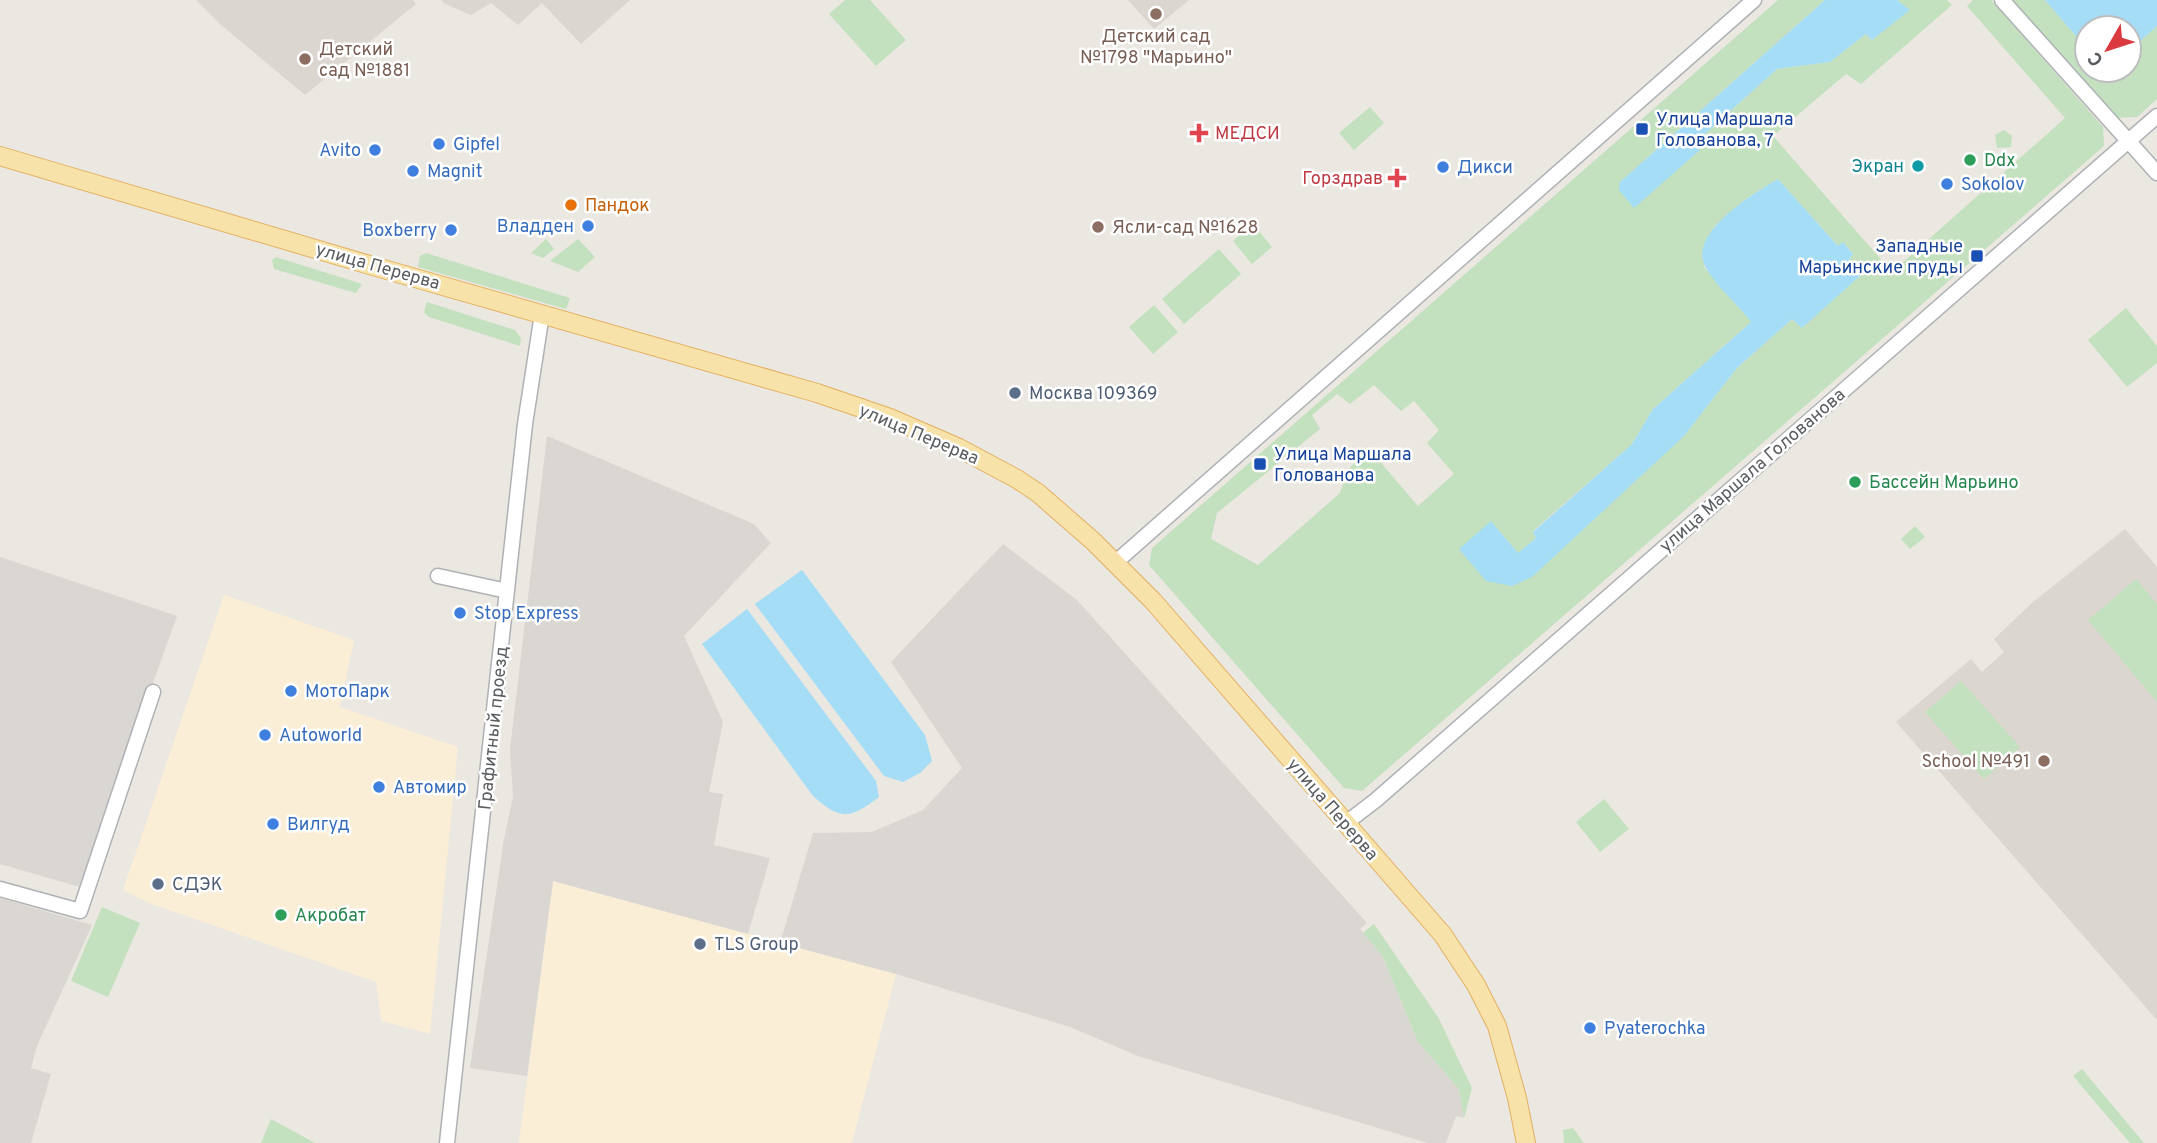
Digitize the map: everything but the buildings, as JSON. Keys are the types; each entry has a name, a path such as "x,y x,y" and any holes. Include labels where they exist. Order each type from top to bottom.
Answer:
{"main road":[{"name":"улица Перерва","path":"0,156 803,389 890,418 959,448 1017,479 1038,493 1115,562 1153,601 1443,935 1476,985 1497,1026 1526,1143"}],"street":[{"path":"1115,562 1754,0"},
{"path":"2002,0 2157,173"},
{"name":"улица Маршала Голованова","path":"1346,823 1376,800 2157,116"},
{"name":"Графитный проезд","path":"447,1143 525,424 542,314"},
{"path":"438,576 507,591"},
{"path":"0,889 80,911 153,692"}],"shaded area":[{"name":"Детский сад №1881","path":"196,0 413,0 416,4 305,95 220,24"},
{"path":"441,0 630,0 581,44 542,3 518,25 491,3 471,15"},
{"name":"Детский сад №1798 \"Марьино\"","path":"1128,0 1189,0 1154,29"},
{"path":"547,436 754,524 771,543 684,636 723,722 709,792 723,794 714,845 770,858 748,934 553,881 527,1076 470,1068 504,839 513,797 510,749"},
{"name":"School №491","path":"2125,529 2157,567 2157,1020 1896,722 1971,659 1982,672 2004,652 1994,639 2033,602"},
{"path":"1003,544 1077,600 1367,923 1360,929 1382,955 1418,1042 1459,1089 1464,1118 1456,1116 1446,1143 1428,1143 1138,1056 1070,1027 896,974 780,943 813,833 872,832 923,810 962,768 891,662"},
{"path":"0,557 177,616 80,887 0,864"},
{"path":"224,595 354,640 340,707 458,747 430,1034 381,1021 376,982 149,903 123,890"},
{"path":"553,881 896,974 852,1143 519,1143"},
{"path":"0,898 92,925 37,1046 31,1068 51,1074 31,1143 0,1143"}],"green space":[{"path":"845,0 870,0 906,40 876,66 829,14"},
{"path":"1778,0 1825,0 1620,182 1700,150 1695,143 1777,69 1830,62 1866,34 1872,40 1909,10 1897,0 1947,0 1952,5 1861,84 1846,74 1773,136 1892,272 2065,118 1967,6 1973,0 1991,0 2103,127 2104,146 1362,791 1344,788 1149,565 1152,548","holes":["1778,179 1838,246 1844,243 1853,254 1849,260 1861,275 1802,327 1792,319 1737,368 1684,436 1486,581 1491,521 1518,553 1536,538 1533,531 1632,444 1653,409 1752,321 1704,267 1714,227 1750,196","1374,385 1401,411 1414,401 1439,430 1427,443 1454,474 1418,506 1370,450 1347,470 1340,493 1258,565 1211,539 1217,513 1320,429 1312,415 1337,394 1350,404"]},
{"path":"2012,0 2045,0 2073,33 2073,71"},
{"path":"2157,26 2157,99 2137,117 2114,118 2085,84 2143,84 2143,38"},
{"path":"1370,107 1384,123 1354,150 1339,133"},
{"path":"2004,130 2012,136 2011,147 1997,148 1995,135"},
{"path":"1253,224 1272,247 1252,264 1233,241"},
{"path":"546,239 554,249 543,258 531,253"},
{"path":"578,239 595,257 578,272 550,261"},
{"path":"1219,249 1241,274 1184,324 1162,299"},
{"path":"426,253 570,298 566,309 418,267 420,256"},
{"path":"276,257 362,284 356,293 274,269 272,260"},
{"path":"427,302 515,330 521,338 520,346 429,317 424,312"},
{"path":"1154,305 1178,332 1153,354 1129,327"},
{"path":"2126,308 2157,346 2157,363 2127,387 2088,340"},
{"path":"1915,526 1925,537 1910,549 1901,539"},
{"path":"2136,579 2157,604 2157,702 2088,620"},
{"path":"1961,681 2020,747 1984,779 1925,712"},
{"path":"1604,799 1629,829 1600,852 1576,822"},
{"path":"102,907 140,923 108,997 71,981"},
{"path":"1374,924 1438,1017 1472,1088 1464,1118 1459,1089 1418,1042 1382,955 1363,933"},
{"path":"2082,1069 2144,1143 2130,1143 2073,1076"},
{"path":"271,1119 315,1143 261,1143"},
{"path":"1573,1128 1584,1143 1564,1143 1563,1130"}],"water":[{"path":"1825,0 1897,0 1910,10 1872,40 1866,34 1830,62 1777,69 1695,143 1700,150 1634,208 1619,190 1620,182"},
{"path":"2045,0 2157,0 2157,26 2143,38 2143,14 2073,14 2073,33"},
{"path":"1778,179 1838,246 1843,242 1853,254 1849,260 1861,275 1802,328 1792,319 1737,368 1684,436 1532,577 1512,586 1486,581 1459,549 1491,521 1518,553 1536,538 1533,532 1632,444 1653,409 1751,322 1711,275 1702,255 1705,242 1726,216 1739,204"},
{"path":"802,570 925,735 932,761 920,773 903,782 884,776 755,604"},
{"path":"747,609 876,781 879,797 860,810 838,813 813,796 702,644"}],"place":[{"name":"Детский сад №1798 \"Марьино\"","path":"1156,14"},
{"name":"Детский сад №1881","path":"305,59"},
{"name":"Улица Маршала Голованова, 7","path":"1642,129"},
{"name":"МЕДСИ","path":"1199,133"},
{"name":"Gipfel","path":"439,144"},
{"name":"Avito","path":"375,150"},
{"name":"Ddx","path":"1970,160"},
{"name":"Экран","path":"1918,166"},
{"name":"Дикси","path":"1443,167"},
{"name":"Magnit","path":"413,171"},
{"name":"Горздрав","path":"1397,178"},
{"name":"Sokolov","path":"1947,184"},
{"name":"Пандок","path":"571,205"},
{"name":"Владден","path":"588,226"},
{"name":"Ясли-сад №1628","path":"1098,227"},
{"name":"Boxberry","path":"451,230"},
{"name":"Западные Марьинские пруды","path":"1977,256"},
{"name":"Москва 109369","path":"1015,393"},
{"name":"Улица Маршала Голованова","path":"1260,464"},
{"name":"Бассейн Марьино","path":"1855,482"},
{"name":"Stop Express","path":"460,613"},
{"name":"МотоПарк","path":"291,691"},
{"name":"Autoworld","path":"265,735"},
{"name":"School №491","path":"2044,761"},
{"name":"Автомир","path":"379,787"},
{"name":"Вилгуд","path":"273,824"},
{"name":"СДЭК","path":"158,884"},
{"name":"Акробат","path":"281,915"},
{"name":"TLS Group","path":"700,944"},
{"name":"Pyaterochka","path":"1590,1028"}]}
